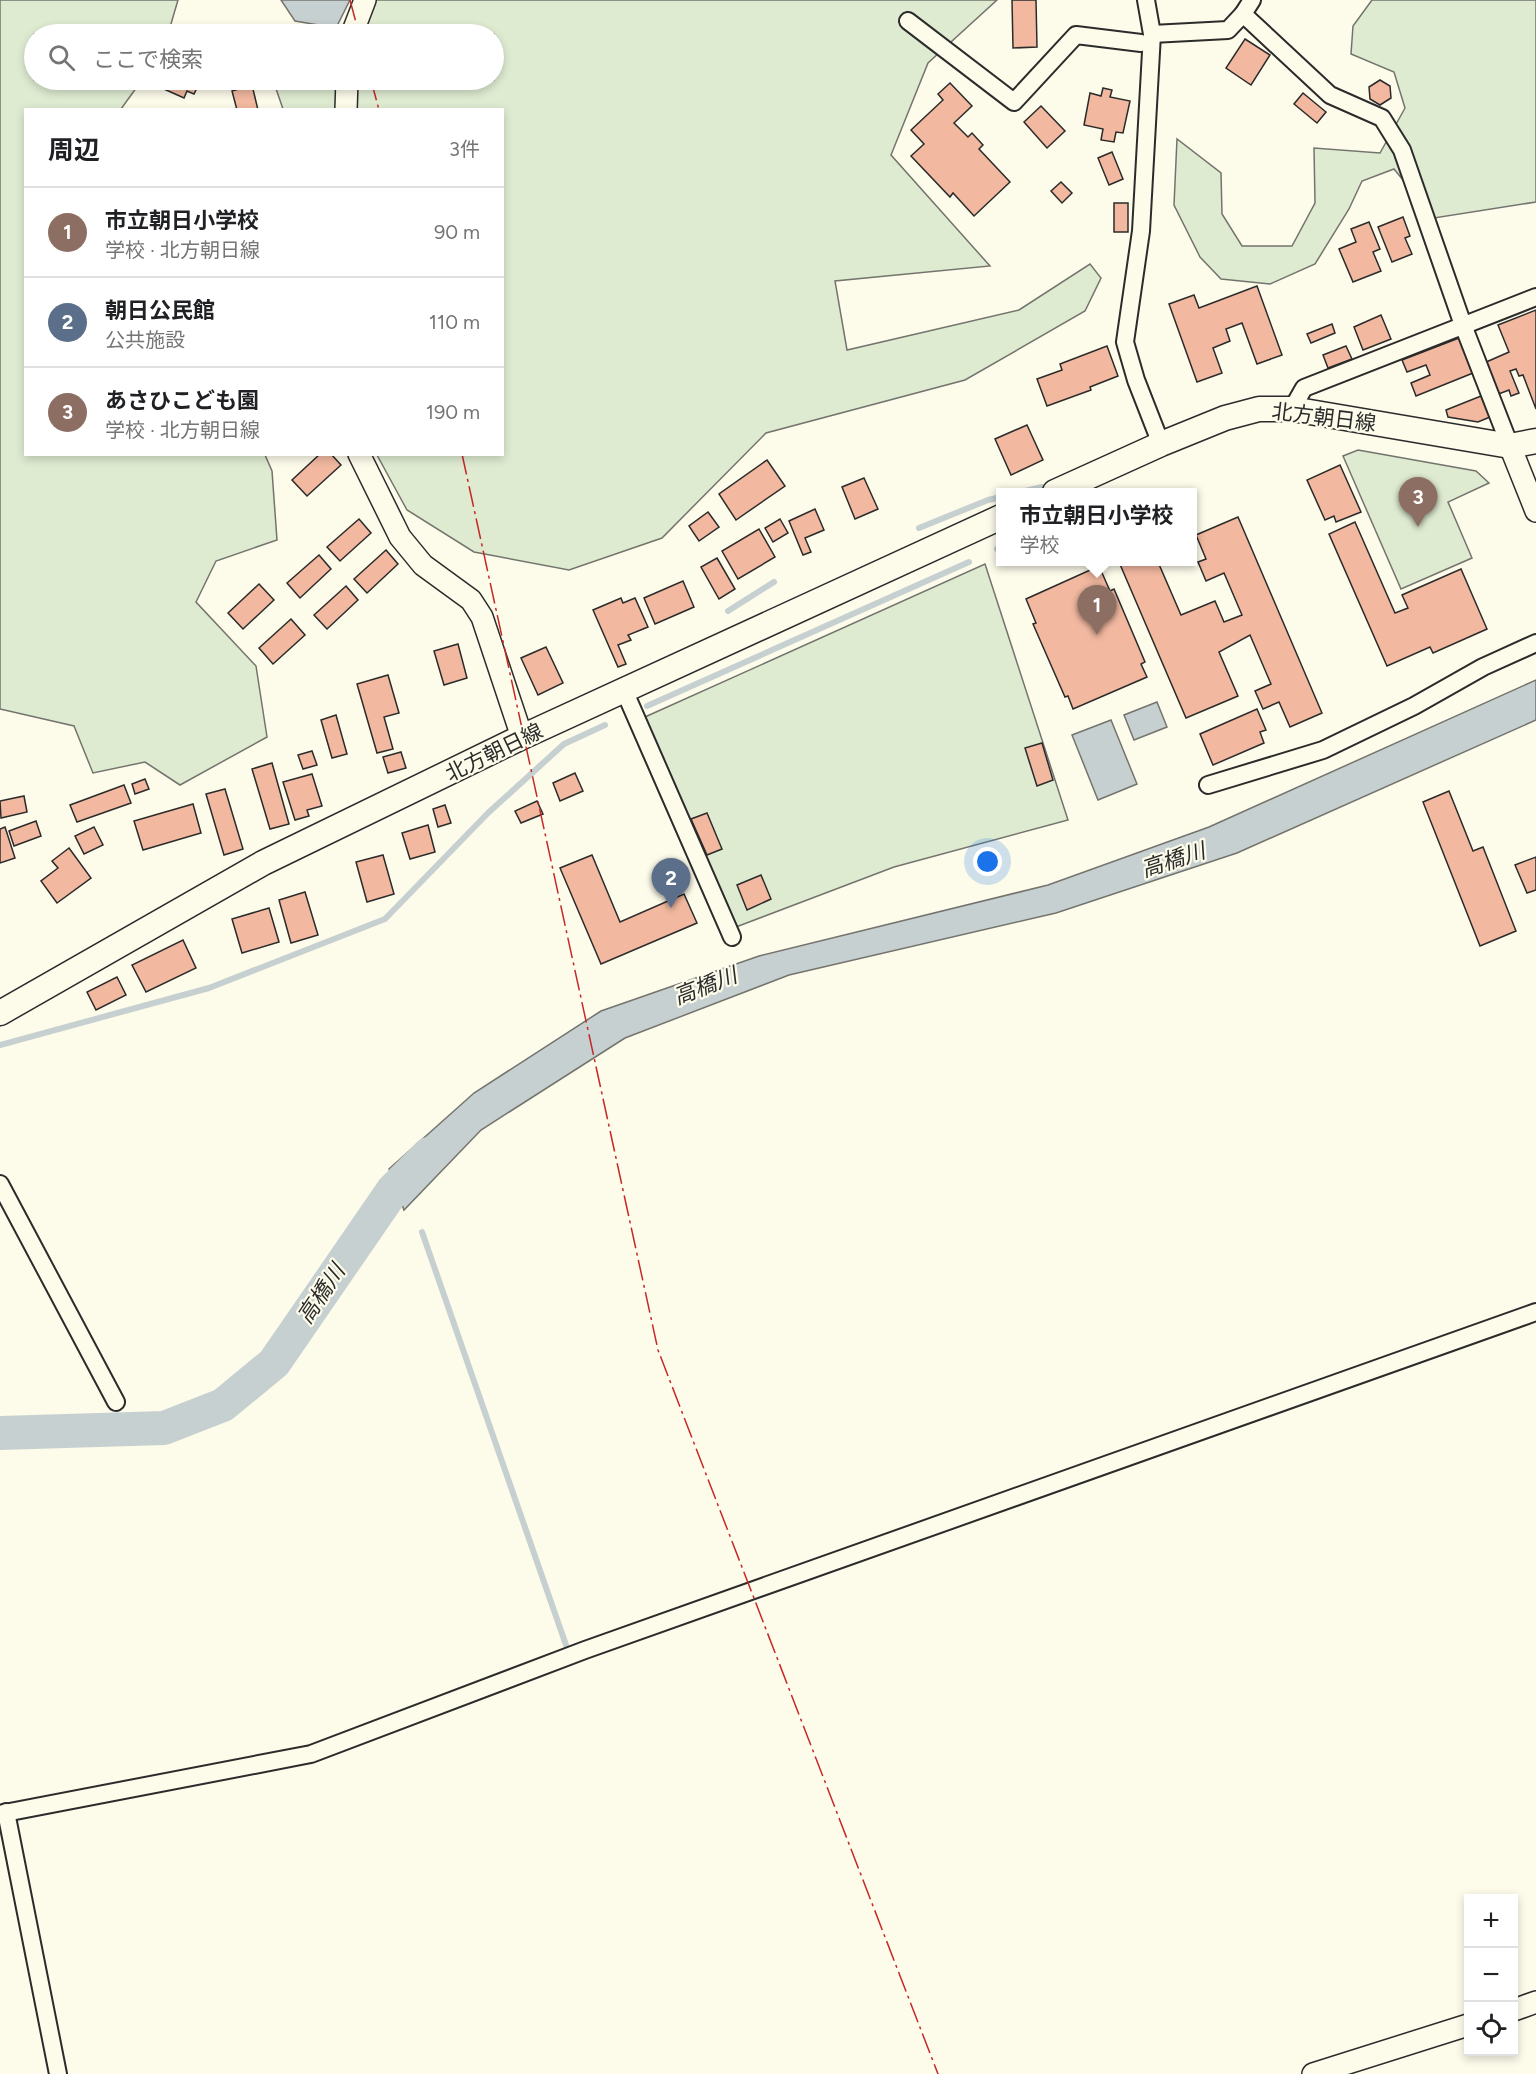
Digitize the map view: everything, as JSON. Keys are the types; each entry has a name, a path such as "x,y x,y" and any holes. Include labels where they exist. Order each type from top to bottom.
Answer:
{"main road":[{"name":"北方朝日線","path":"1064,488 1225,418 1259,409 1292,409 1510,446 1536,441"},
{"name":"北方朝日線","path":"0,1013 263,863 522,737 996,519"}],"street":[{"path":"356,24 365,0"},
{"path":"1146,0 1147,38 1141,231 1125,342 1136,380 1161,444"},
{"path":"908,21 1014,102 1076,36 1147,38 1228,30 1247,7 1330,94 1382,118 1402,150 1463,325 1536,511"},
{"path":"346,108 347,90"},
{"path":"1292,409 1304,388 1536,297"},
{"path":"360,456 400,537 423,565 471,600 482,616 522,737"},
{"path":"1208,785 1323,750 1414,706 1483,667 1536,643"},
{"path":"624,690 732,937"},
{"path":"0,1184 116,1402"},
{"path":"58,2074 3,1813 311,1754 585,1650 1536,1312"},
{"path":"1518,2009 1536,2002"},
{"path":"1313,2074 1464,2026"}],"green space":[{"path":"0,0 178,0 171,24 24,24 24,90 135,90 122,108 24,108 24,456 265,456 272,471 277,540 216,561 196,602 256,666 267,737 180,785 145,762 93,773 74,726 0,709"},
{"path":"364,0 997,0 928,63 891,155 990,266 835,281 847,350 1019,310 1090,264 1101,278 1085,311 965,380 766,433 662,538 569,570 474,552 407,510 378,456 504,456 504,108 283,108 276,90 504,90 504,24 351,24"},
{"path":"1372,0 1536,0 1536,202 1434,218 1394,169 1362,181 1349,209 1315,264 1270,284 1221,279 1200,257 1174,205 1177,139 1221,173 1222,214 1242,246 1292,246 1315,203 1314,148 1380,153 1405,108 1394,72 1351,54 1353,26"},
{"path":"1358,450 1476,471 1489,483 1448,502 1472,558 1401,589 1343,456"},
{"path":"985,564 1068,820 894,867 736,927 645,717"}],"water":[{"path":"281,0 350,0 338,24 295,21"},
{"path":"1536,680 1536,720 1237,853 1056,913 789,975 625,1038 481,1130 404,1210 389,1169 474,1093 601,1011 759,956 1048,885 1209,827"},
{"path":"1157,702 1167,727 1134,740 1124,715"},
{"path":"1111,720 1137,784 1098,800 1072,735"}],"building":[{"path":"1012,0 1036,0 1037,47 1013,48"},
{"path":"1245,39 1270,55 1251,85 1226,68"},
{"path":"1380,80 1390,86 1391,98 1380,105 1370,99 1369,87"},
{"path":"950,83 972,106 954,123 968,137 972,133 983,145 979,149 1010,182 974,216 953,193 950,197 911,156 924,144 911,130 943,100 938,94"},
{"path":"1103,88 1112,90 1110,97 1130,101 1123,133 1116,132 1114,142 1101,140 1103,129 1084,125 1090,93 1101,96"},
{"path":"166,90 196,90 194,94 187,91 184,98"},
{"path":"253,90 258,108 236,108 232,91"},
{"path":"1303,93 1326,112 1317,123 1294,104"},
{"path":"1041,106 1065,131 1047,148 1024,122"},
{"path":"1112,152 1123,179 1109,185 1098,158"},
{"path":"1061,182 1072,193 1062,203 1051,191"},
{"path":"1114,203 1128,203 1128,232 1114,232"},
{"path":"1403,217 1410,236 1405,238 1412,254 1392,262 1378,227"},
{"path":"1369,222 1380,249 1373,252 1381,271 1353,282 1339,249 1356,242 1351,229"},
{"path":"1257,286 1282,355 1257,364 1242,323 1226,329 1230,341 1213,348 1222,373 1197,382 1169,304 1194,295 1199,308"},
{"path":"1536,310 1536,409 1523,375 1519,376 1516,369 1510,371 1519,393 1511,396 1509,390 1496,395 1484,363 1509,352 1498,325"},
{"path":"1381,315 1391,339 1363,350 1354,327"},
{"path":"1332,324 1335,333 1311,343 1307,334"},
{"path":"1459,338 1473,373 1416,396 1411,383 1430,375 1426,365 1407,372 1402,360"},
{"path":"1107,346 1118,376 1090,387 1091,390 1047,406 1037,379 1062,370 1060,364"},
{"path":"1346,346 1352,359 1328,368 1323,355"},
{"path":"1481,396 1490,417 1478,422 1448,417 1446,410"},
{"path":"1027,425 1043,460 1011,475 995,439"},
{"path":"318,456 333,456 341,465 307,496 292,480"},
{"path":"767,460 785,486 736,520 719,494"},
{"path":"1340,465 1361,512 1336,522 1334,516 1325,520 1307,480"},
{"path":"864,478 878,509 855,519 842,487"},
{"path":"815,509 824,530 805,538 811,552 803,555 789,521"},
{"path":"708,512 719,527 699,541 689,526"},
{"path":"1238,517 1322,713 1290,727 1279,702 1263,709 1255,691 1271,684 1250,635 1219,652 1238,696 1186,718 1121,566 1160,566 1181,615 1215,601 1224,622 1242,615 1224,573 1206,581 1198,562 1206,559 1197,535"},
{"path":"359,519 371,533 340,561 327,547"},
{"path":"780,519 788,533 773,542 765,528"},
{"path":"1355,522 1395,613 1408,608 1402,595 1461,569 1487,629 1433,653 1430,647 1387,666 1329,534"},
{"path":"759,529 775,557 738,579 722,551"},
{"path":"386,550 398,564 367,593 354,579"},
{"path":"319,555 331,569 300,598 287,583"},
{"path":"717,558 735,589 719,599 701,567"},
{"path":"1099,566 1110,591 1114,589 1145,662 1141,664 1147,677 1073,709 1068,696 1065,697 1033,624 1036,623 1026,599"},
{"path":"683,581 694,607 655,624 644,598"},
{"path":"259,584 274,600 243,629 228,613"},
{"path":"346,586 358,600 327,629 314,615"},
{"path":"621,598 623,603 635,598 648,627 628,635 631,640 618,645 626,664 618,667 593,610"},
{"path":"291,619 305,635 273,664 259,648"},
{"path":"458,644 467,678 444,685 434,651"},
{"path":"546,647 563,683 538,695 521,658"},
{"path":"388,675 399,713 384,717 393,749 377,753 357,684"},
{"path":"1257,709 1266,730 1260,732 1264,743 1213,765 1200,734"},
{"path":"336,715 347,754 332,758 321,720"},
{"path":"1042,743 1053,780 1037,786 1025,748"},
{"path":"312,751 317,765 303,769 298,755"},
{"path":"401,752 406,768 388,773 383,757"},
{"path":"272,763 289,824 270,829 252,769"},
{"path":"575,773 583,791 560,801 553,783"},
{"path":"312,774 322,806 307,810 309,816 295,820 283,782"},
{"path":"145,779 149,789 135,794 132,784"},
{"path":"124,785 131,803 77,822 70,805"},
{"path":"225,789 243,849 224,855 206,794"},
{"path":"1449,791 1473,851 1483,847 1516,931 1480,946 1423,802"},
{"path":"24,796 27,812 1,818 0,801"},
{"path":"537,801 543,814 521,823 515,811"},
{"path":"193,804 201,833 143,850 134,821"},
{"path":"445,805 451,823 438,827 433,809"},
{"path":"707,813 722,849 707,855 691,819"},
{"path":"36,821 41,836 14,846 9,831"},
{"path":"428,825 435,852 410,859 402,833"},
{"path":"5,827 15,858 0,863 0,829"},
{"path":"94,827 103,845 84,854 75,836"},
{"path":"69,848 91,878 57,903 41,881 58,868 52,861"},
{"path":"383,855 394,894 367,902 356,862"},
{"path":"592,855 620,922 684,894 697,923 601,964 560,868"},
{"path":"1536,857 1536,890 1527,893 1515,865"},
{"path":"761,875 771,899 747,910 737,885"},
{"path":"305,892 318,935 291,943 279,900"},
{"path":"269,908 279,942 242,953 232,919"},
{"path":"183,940 196,968 146,992 132,965"},
{"path":"117,977 126,995 96,1010 87,992"}],"waterway":[{"path":"1038,488 1042,487"},
{"path":"919,528 996,498"},
{"path":"647,706 969,562"},
{"path":"728,611 774,582"},
{"path":"0,1045 209,988 385,919 488,813 564,744 605,725"},
{"name":"高橋川","path":"0,1433 164,1428 223,1405 274,1363 393,1190 429,1154"},
{"path":"422,1232 566,1645"}],"power":[{"path":"350,0 356,24"},
{"path":"374,90 378,108"},
{"path":"462,456 658,1350 938,2074"}],"place":[{"name":"あさひこども園","path":"1418,527"},
{"name":"市立朝日小学校","path":"1097,635"},
{"name":"朝日公民館","path":"671,908"}]}
